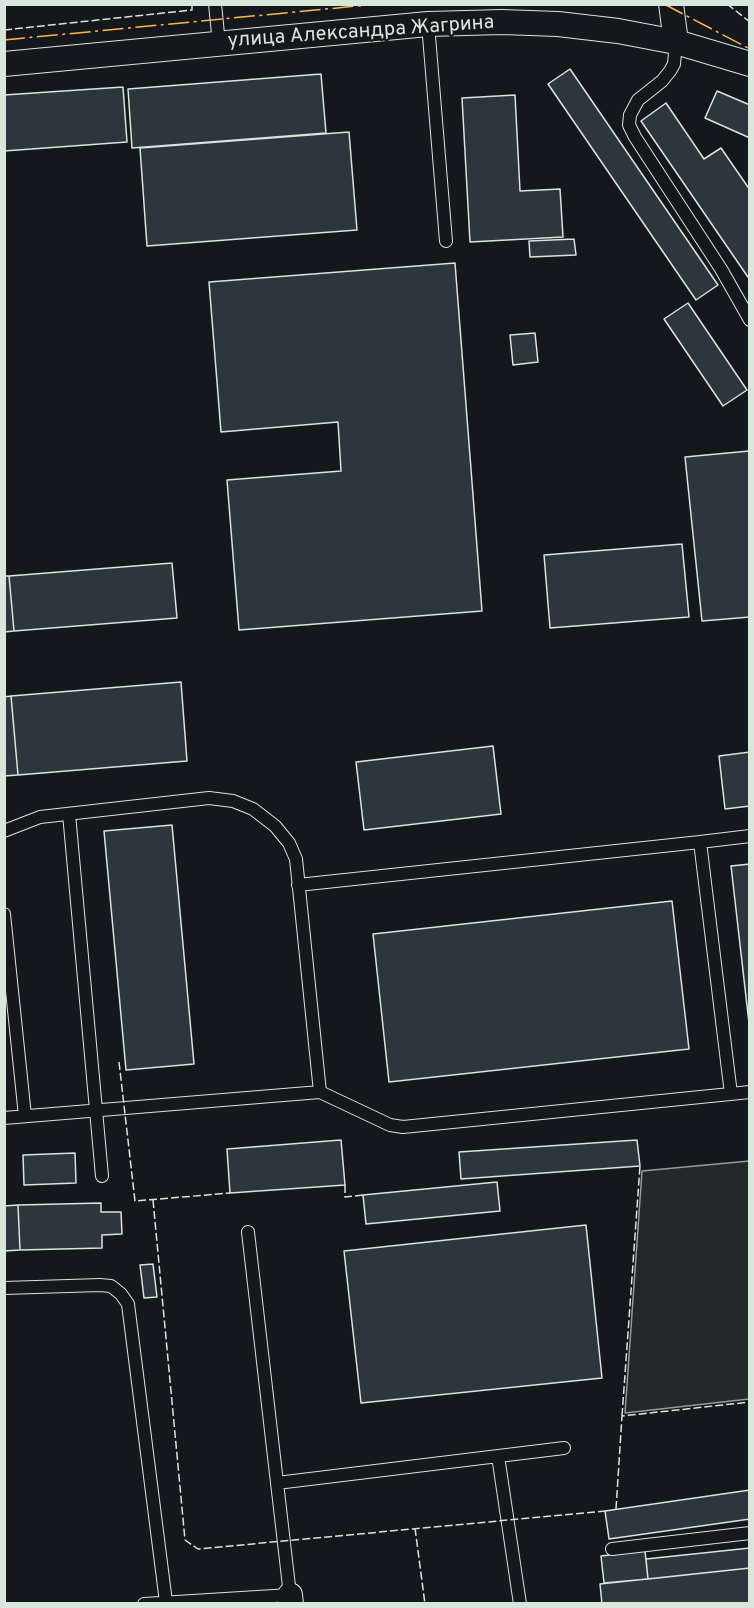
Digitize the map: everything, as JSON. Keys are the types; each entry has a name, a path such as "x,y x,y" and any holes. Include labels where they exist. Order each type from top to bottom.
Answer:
{"street":[{"path":"671,4 676,42"},
{"name":"улица Александра Жагрина","path":"4,64 428,24 502,22 558,24 676,42 750,64"}],"lane":[{"path":"215,4 219,44"},
{"path":"428,24 446,241"},
{"path":"676,42 674,64 662,81 638,100 630,115 629,125 721,268 750,320"},
{"path":"4,831 40,817 210,798 233,801 253,810 275,826 289,843 296,859 320,1092"},
{"path":"69,814 102,1176"},
{"path":"298,885 750,836"},
{"path":"700,842 730,1094"},
{"path":"4,914 25,1116"},
{"path":"4,1118 320,1092 390,1125 403,1127 750,1092"},
{"path":"144,1604 291,1599 248,1232"},
{"path":"4,1288 111,1286 122,1294 128,1304 166,1602"},
{"path":"277,1483 564,1448"},
{"path":"498,1456 520,1604"},
{"path":"612,1549 750,1533"}],"shaded area":[{"path":"749,1161 749,1399 625,1413 642,1171"}],"building":[{"path":"570,69 718,285 696,300 548,84"},
{"path":"321,74 326,133 132,148 128,89"},
{"path":"123,87 127,142 4,151 4,95"},
{"path":"717,91 750,105 750,138 705,118"},
{"path":"515,95 520,191 560,189 563,237 470,242 462,98"},
{"path":"666,103 704,159 721,148 750,190 750,280 641,121"},
{"path":"349,132 357,230 147,246 140,148"},
{"path":"574,239 576,255 530,257 529,241"},
{"path":"455,263 482,611 239,630 227,480 341,471 338,422 221,432 209,282"},
{"path":"688,303 747,390 723,406 664,319"},
{"path":"535,333 538,362 513,365 510,335"},
{"path":"749,451 750,617 702,621 685,457"},
{"path":"682,544 689,617 550,628 544,555"},
{"path":"172,563 177,618 14,631 9,576"},
{"path":"4,576 9,576 14,631 4,632"},
{"path":"181,682 187,761 18,775 11,696"},
{"path":"11,696 18,775 4,776 4,697"},
{"path":"493,746 501,814 364,830 356,762"},
{"path":"750,752 750,806 725,809 719,756"},
{"path":"172,825 194,1064 126,1070 104,831"},
{"path":"750,864 750,1032 731,866"},
{"path":"672,901 689,1049 389,1082 373,934"},
{"path":"341,1140 345,1185 230,1193 227,1149"},
{"path":"637,1140 640,1166 461,1179 459,1152"},
{"path":"75,1153 76,1183 24,1185 23,1155"},
{"path":"497,1182 500,1211 366,1224 363,1195"},
{"path":"101,1203 101,1212 121,1212 122,1234 102,1235 102,1248 20,1250 18,1205"},
{"path":"18,1205 20,1250 4,1251 4,1206"},
{"path":"586,1225 602,1378 361,1403 344,1251"},
{"path":"153,1264 157,1297 144,1298 140,1265"},
{"path":"750,1490 750,1519 609,1539 605,1511"},
{"path":"750,1548 750,1568 648,1579 646,1559"},
{"path":"645,1551 648,1579 604,1583 601,1556"},
{"path":"750,1568 750,1604 602,1604 600,1584"}],"fence":[{"path":"4,30 192,10 192,4"},
{"path":"727,4 750,22"},
{"path":"119,1062 135,1201 230,1193"},
{"path":"622,1416 640,1166"},
{"path":"345,1185 345,1197 363,1195"},
{"path":"153,1200 185,1540 198,1549 605,1511"},
{"path":"616,1509 622,1416 750,1402"},
{"path":"415,1528 425,1604"}],"power":[{"path":"4,40 378,4"},
{"path":"664,4 750,49"}]}
